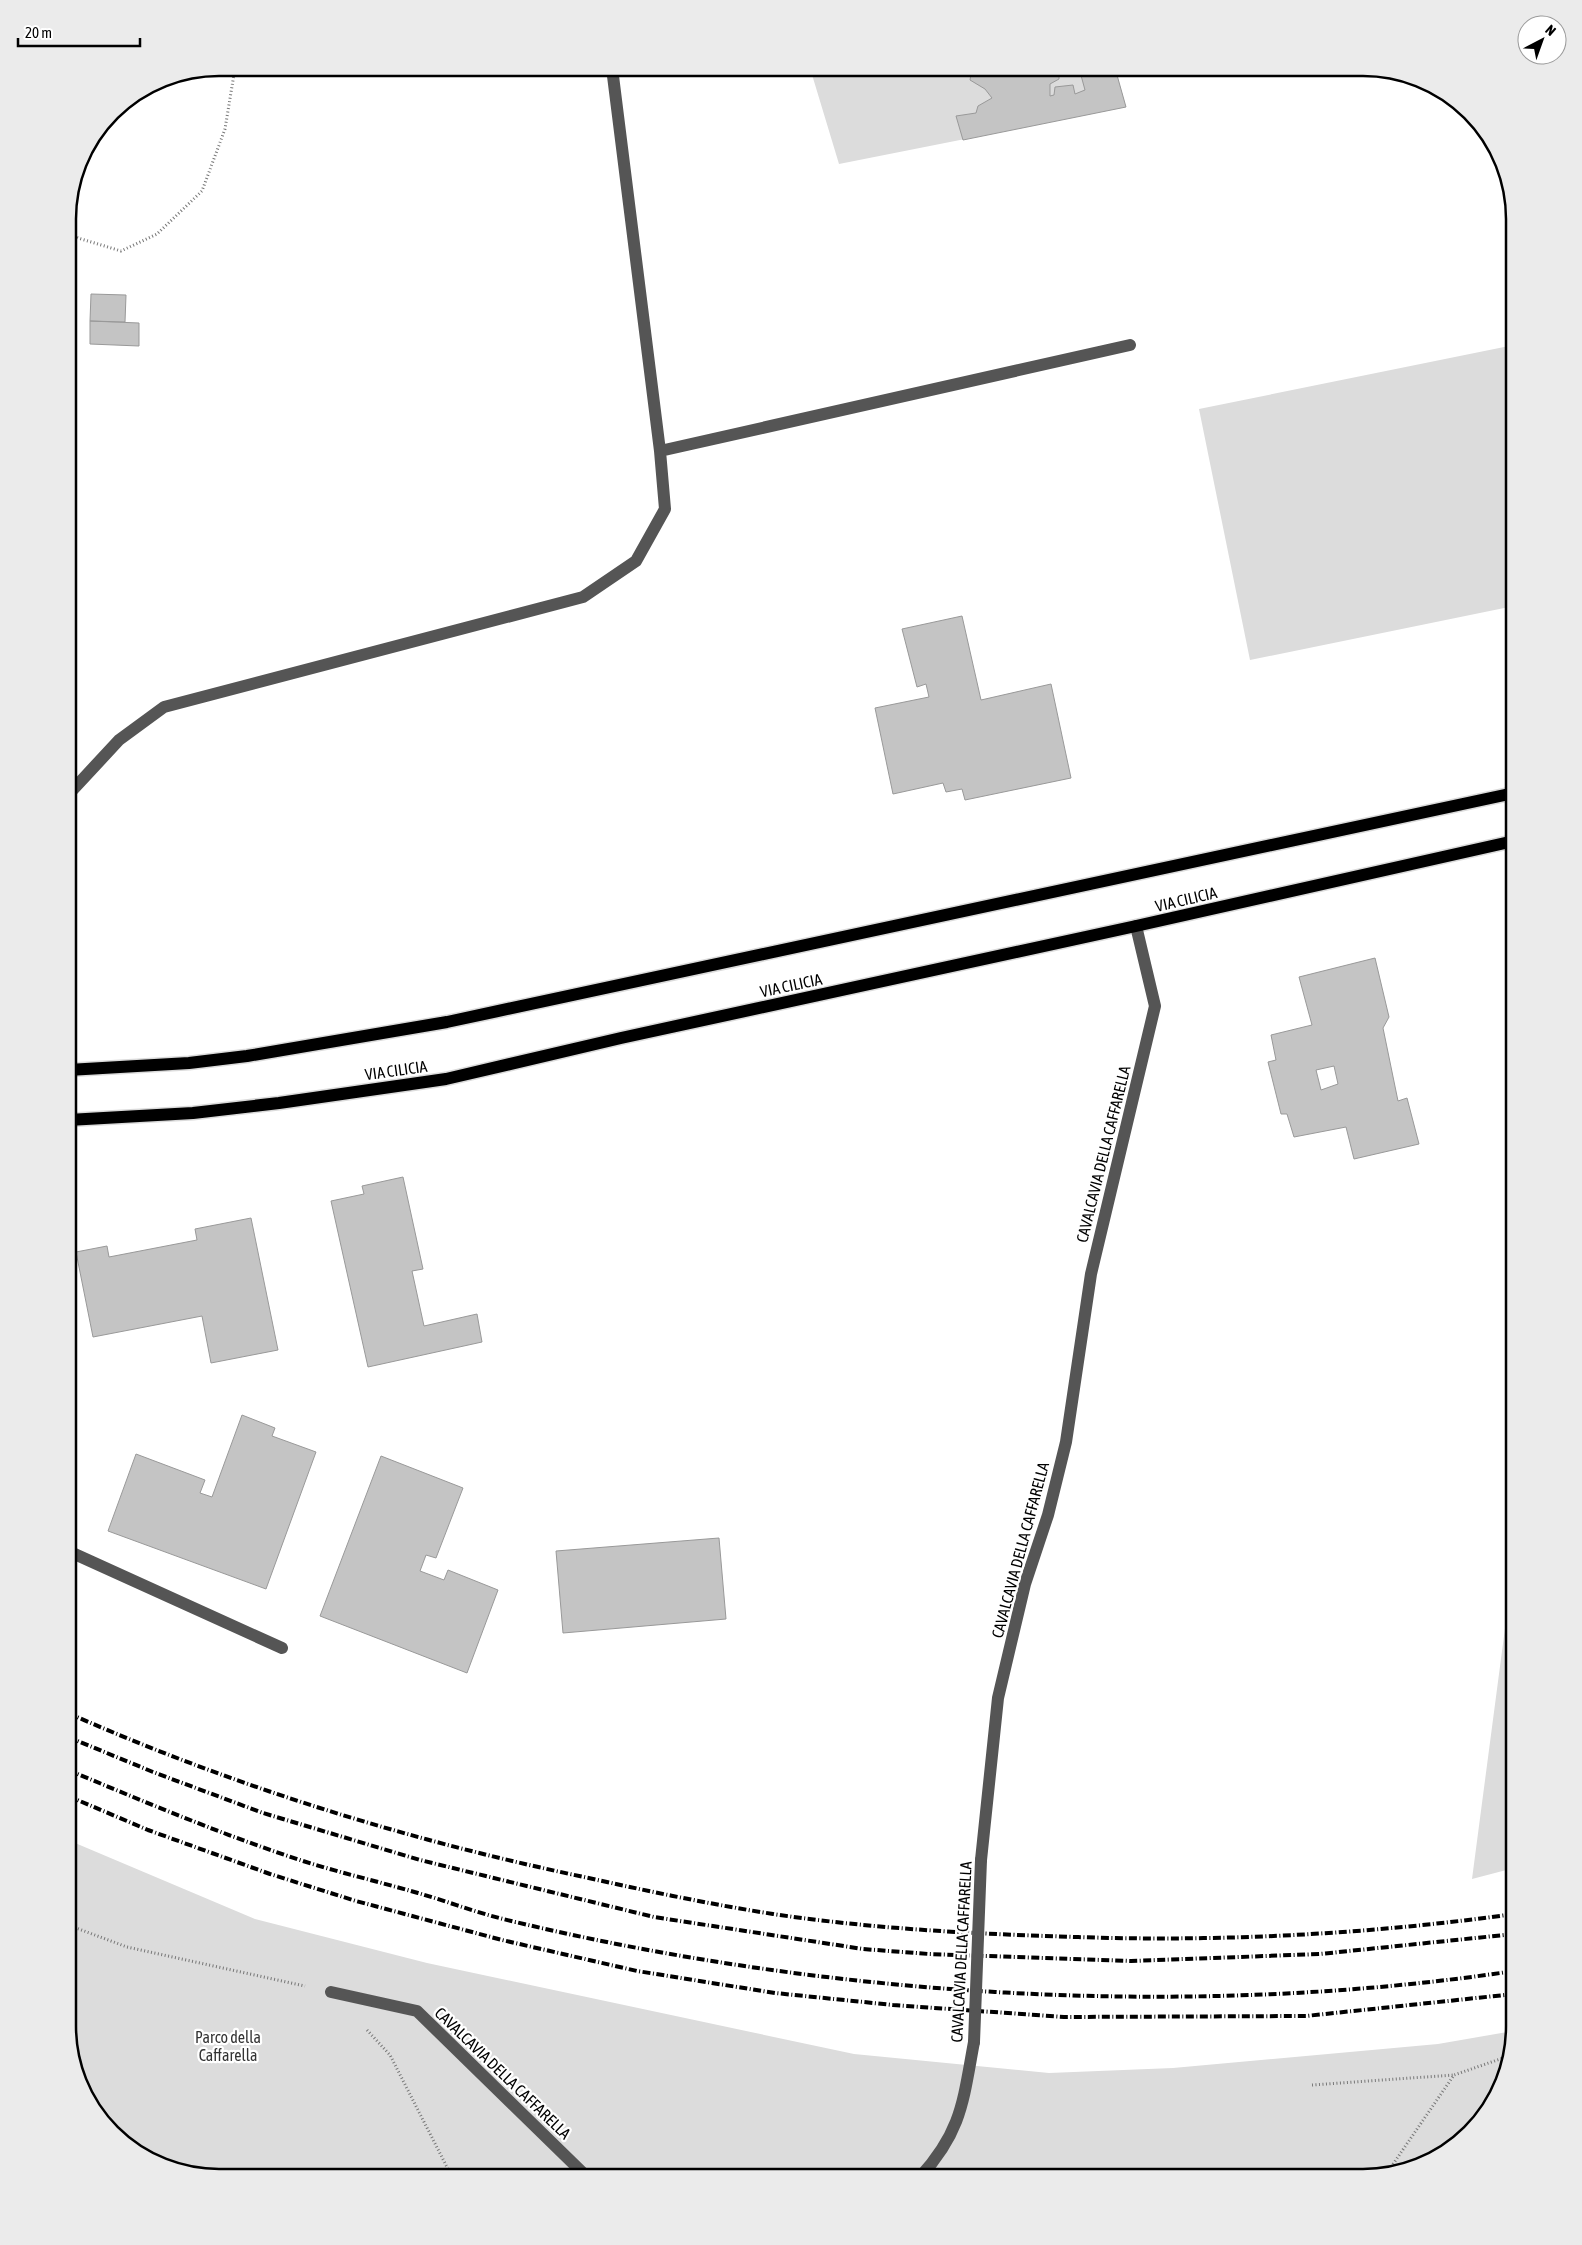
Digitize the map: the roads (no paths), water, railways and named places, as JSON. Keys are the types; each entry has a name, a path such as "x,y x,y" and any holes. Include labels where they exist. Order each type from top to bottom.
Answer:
{"main road":[{"path":"77,1070 189,1063 247,1056 447,1022 1506,795"},
{"name":"VIA CILICIA","path":"76,1119 203,1112 446,1079 631,1036 1506,843"}],"street":[{"path":"77,786 119,740 164,706 583,597 636,561 665,509 660,451 613,77"},
{"path":"660,451 1130,345"},
{"name":"CAVALCAVIA DELLA CAFFARELLA","path":"927,2169 942,2151 960,2114 974,2042 981,1860 998,1698 1025,1584 1048,1515 1066,1442 1090,1274 1155,1006 1136,926"},
{"path":"76,1555 282,1648"},
{"name":"CAVALCAVIA DELLA CAFFARELLA","path":"331,1992 416,2011 578,2168"}],"railway":[{"path":"76,1716 193,1764 257,1787 386,1828 518,1862 678,1897 773,1914 887,1927 963,1932 1132,1938 1296,1935 1406,1927 1506,1915"},
{"path":"76,1740 153,1772 263,1813 420,1860 654,1917 863,1949 929,1954 1131,1961 1320,1954 1506,1935"},
{"path":"76,1773 184,1818 273,1851 492,1916 625,1946 750,1967 878,1983 1006,1993 1135,1997 1263,1995 1390,1986 1506,1972"},
{"path":"76,1799 148,1830 270,1874 356,1901 502,1940 637,1971 775,1993 893,2005 1064,2017 1306,2016 1506,1995"}],"park label":[{"name":"Parco della Caffarella","path":"228,2046"}]}
